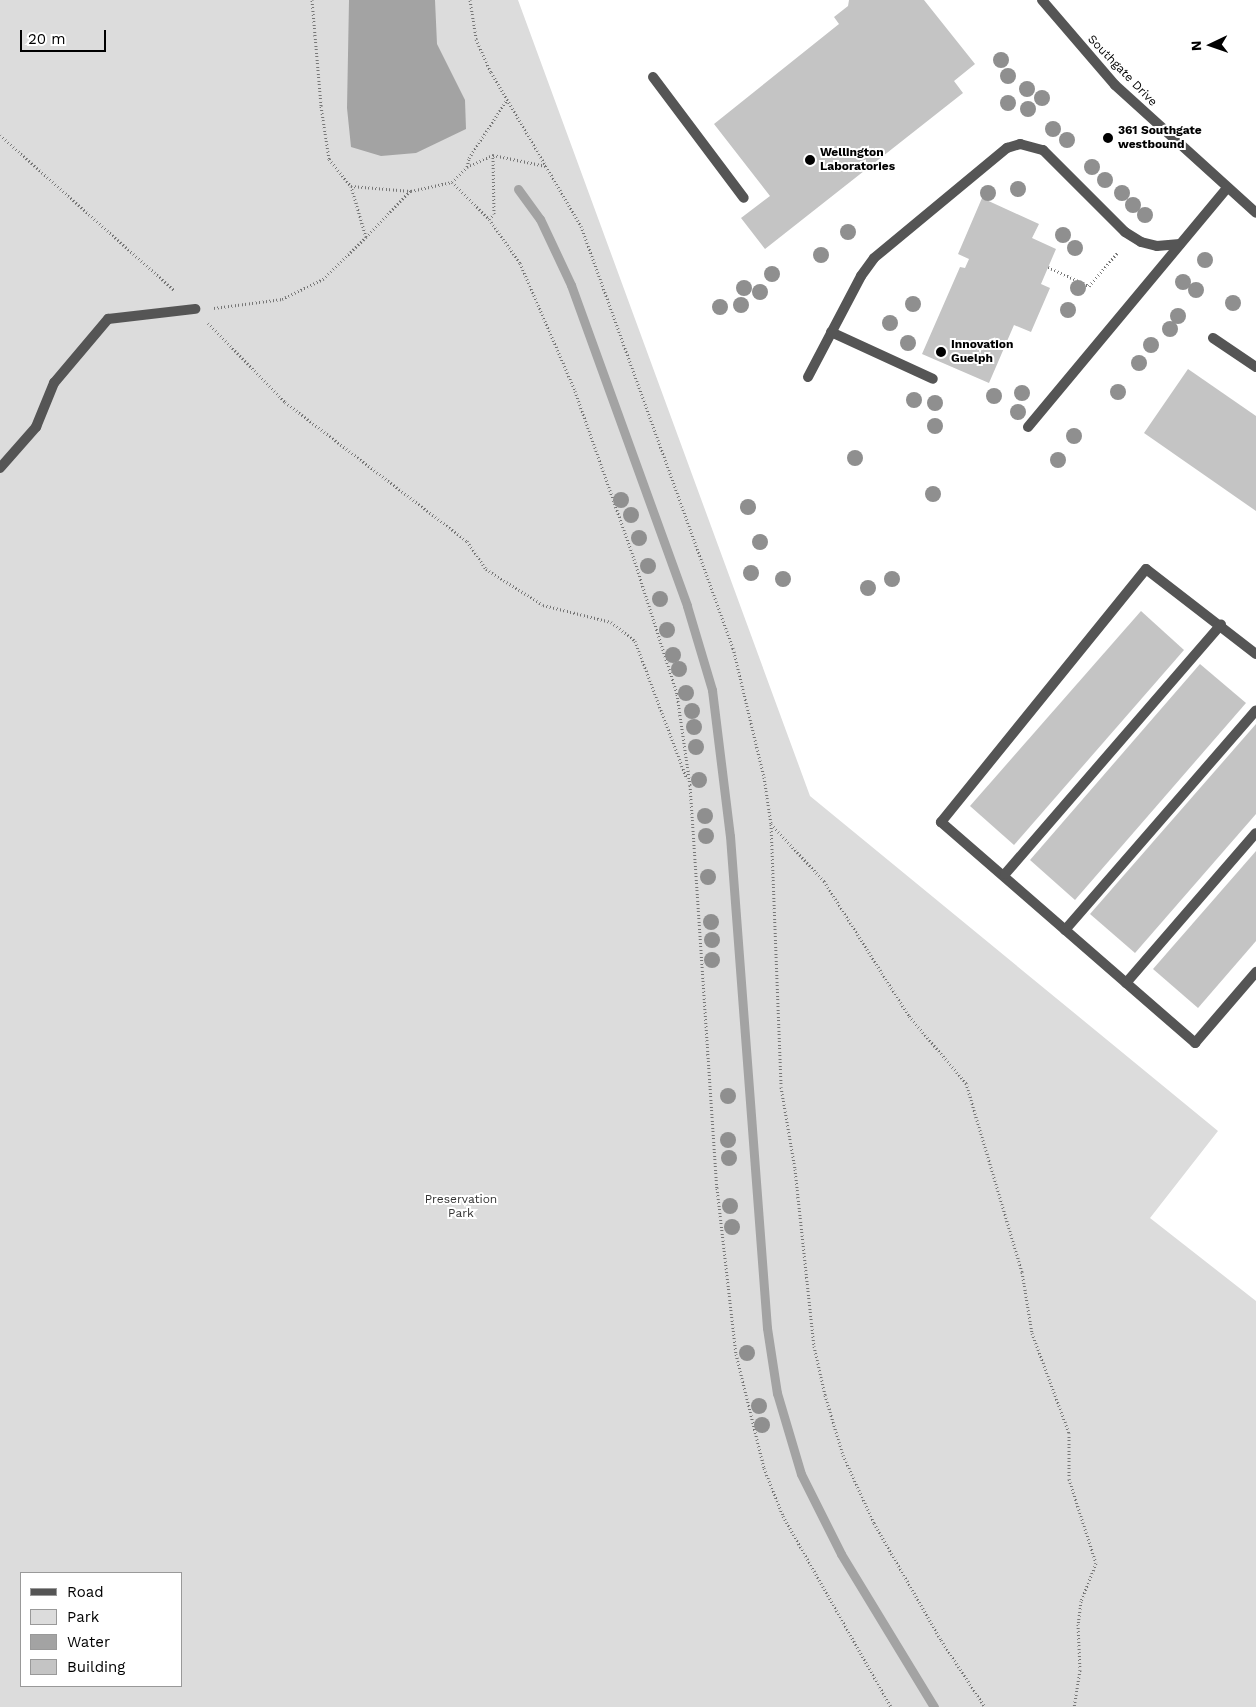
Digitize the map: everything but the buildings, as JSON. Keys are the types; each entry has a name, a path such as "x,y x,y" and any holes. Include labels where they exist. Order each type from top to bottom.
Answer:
{"street":[{"name":"Southgate Drive","path":"1042,0 1115,85 1256,213"},
{"path":"653,77 744,198"},
{"path":"808,377 861,276 874,258 1007,148 1020,144 1043,150 1132,236 1157,246 1180,244"},
{"path":"1028,427 1227,188"},
{"path":"0,468 36,427 54,383 108,318 196,309"},
{"path":"831,332 933,379"},
{"path":"1213,338 1256,368"},
{"path":"1256,654 1221,625 1146,569 941,822 1005,874 1065,930 1195,1043 1256,972"},
{"path":"1005,874 1221,625"},
{"path":"1065,930 1256,710"},
{"path":"1126,983 1256,833"}],"path":[{"path":"312,0 320,106 329,159 351,186 366,237"},
{"path":"470,0 476,39 506,101 547,166 581,226 733,648 764,777 770,824 781,1087 795,1169 814,1346 824,1395 843,1456 874,1523 941,1640 985,1707"},
{"path":"467,167 469,158 506,101"},
{"path":"0,135 196,309 284,402 466,541 486,569 543,605 611,622 635,641 690,785"},
{"path":"351,186 411,191 452,182 467,167 494,155 547,166"},
{"path":"489,219 494,214 494,155"},
{"path":"452,182 489,219 520,263 575,391 677,694 690,785 717,1188 736,1354 764,1468 783,1516 890,1707"},
{"path":"196,309 282,299 323,279 411,191"},
{"path":"1048,267 1089,286 1132,236"},
{"path":"770,824 824,881 909,1016 966,1083 1022,1272 1032,1333 1069,1433 1069,1479 1096,1563 1081,1601 1078,1624 1080,1670 1074,1707"}],"green space":[{"name":"Preservation Park","path":"0,0 518,0 810,796 1218,1131 1150,1218 1256,1301 1256,1707 0,1707"}],"water":[{"path":"349,0 435,0 437,44 465,100 466,129 416,153 381,156 351,147 347,108"}],"waterway":[{"path":"518,189 540,219 571,285 687,606 712,690 730,836 767,1328 777,1393 801,1474 841,1554 934,1707"}],"place":[{"name":"361 Southgate westbound","path":"1108,138"},
{"name":"Wellington Laboratories","path":"810,160"},
{"name":"Innovation Guelph","path":"941,352"}]}
